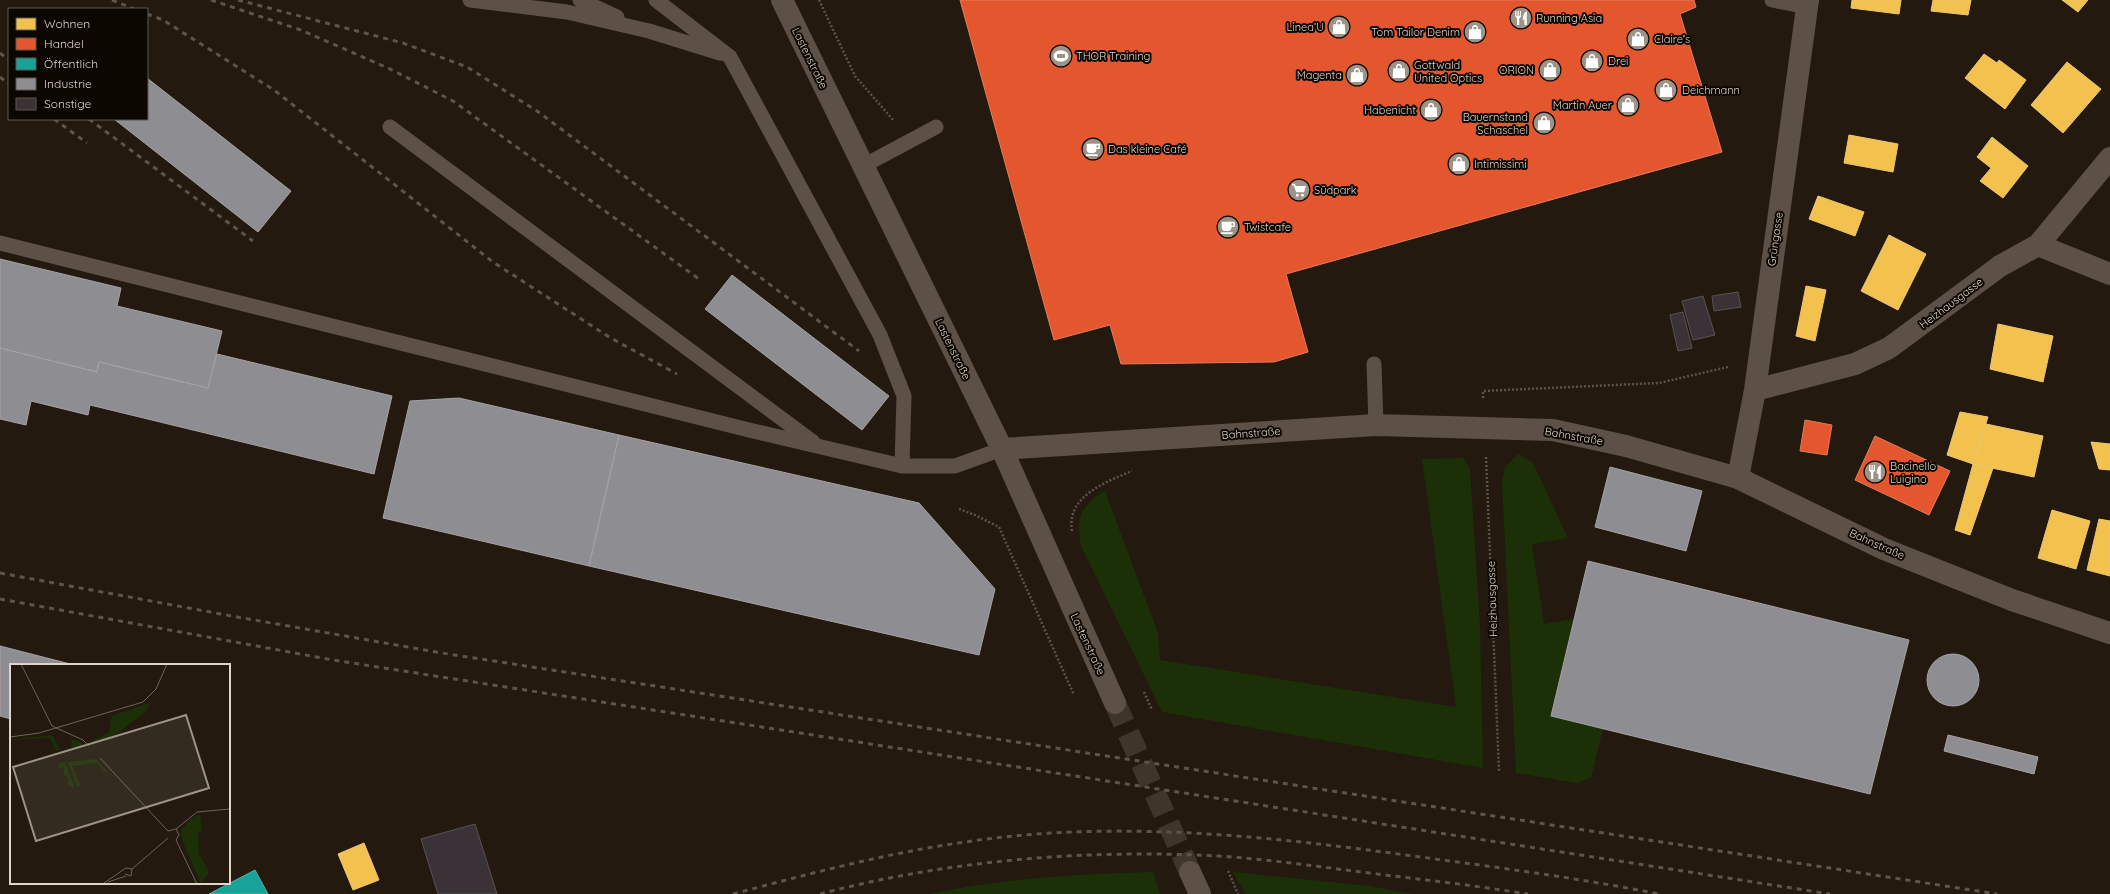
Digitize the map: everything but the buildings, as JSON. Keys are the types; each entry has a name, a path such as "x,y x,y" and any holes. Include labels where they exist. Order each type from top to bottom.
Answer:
{"street":[{"name":"Lastenstraße","path":"782,0 1002,449 1115,703"},
{"name":"Grüngasse","path":"1738,478 1755,390 1807,4"},
{"name":"Heizhausgasse","path":"1755,390 1854,364 1889,348 2000,266 2038,245 2110,158"},
{"path":"2038,245 2110,274"},
{"name":"Bahnstraße","path":"1002,449 1376,426 1553,430 1626,446 1738,478 1884,549 2012,600 2110,633"},
{"path":"1190,872 1200,894"}],"lane":[{"path":"470,0 567,12 649,31 730,57"},
{"path":"580,0 649,31"},
{"path":"656,0 730,57 880,335 904,396 902,466"},
{"path":"1772,0 1807,4"},
{"path":"390,127 819,446"},
{"path":"863,166 936,127"},
{"path":"0,244 902,466 955,466 1002,449"},
{"path":"1374,364 1376,426"}],"path":[{"path":"819,0 856,76 911,140"},
{"name":"Heizhausgasse","path":"1499,770 1483,391 1659,383 1758,361"},
{"path":"1073,534 1073,510 1081,500 1093,490 1134,470"},
{"path":"959,509 999,527 1074,695"},
{"path":"1142,688 1152,710"},
{"path":"1228,871 1238,894"}],"green space":[{"path":"1518,454 1533,463 1568,538 1532,544 1544,624 1574,619 1551,716 1603,729 1591,778 1577,783 1516,773 1502,482 1505,467"},
{"path":"1463,458 1470,468 1480,624 1483,768 1162,712 1081,546 1079,528 1080,520 1085,508 1090,502 1105,491 1158,633 1160,660 1456,707 1422,459"},
{"path":"1153,872 1160,894 929,894 984,884 1040,878"},
{"path":"1233,872 1369,886 1412,894 1245,894"}],"tunnel":[{"path":"1115,703 1190,872"}],"railway":[{"path":"112,0 132,8"},
{"path":"211,0 301,30 390,69 453,101 699,279"},
{"path":"238,0 403,43 467,67 537,111 859,351"},
{"path":"148,14 163,20 274,90 493,262 609,337 677,374"},
{"path":"0,53 8,59"},
{"path":"0,77 8,83"},
{"path":"55,120 87,143"},
{"path":"90,120 253,241"},
{"path":"0,573 442,653 1997,894"},
{"path":"0,599 333,660 1830,894"},
{"path":"733,894 852,864 912,851 972,841 1027,835 1138,831 1193,833 1303,842 1475,864 1659,894"},
{"path":"820,894 869,882 968,865 1068,856 1118,854 1168,854 1254,859 1444,882 1528,894"}],"place":[{"name":"Running Asia","path":"1521,18"},
{"name":"Linea’U","path":"1339,27"},
{"name":"Tom Tailor Denim","path":"1475,32"},
{"name":"Claire’s","path":"1638,39"},
{"name":"THOR Training","path":"1061,56"},
{"name":"Drei","path":"1592,61"},
{"name":"ORION","path":"1550,70"},
{"name":"Gottwald United Optics","path":"1399,71"},
{"name":"Magenta","path":"1357,75"},
{"name":"Deichmann","path":"1666,90"},
{"name":"Martin Auer","path":"1628,105"},
{"name":"Habenicht","path":"1431,110"},
{"name":"Bauernstand Schaschel","path":"1544,123"},
{"name":"Das kleine Café","path":"1093,149"},
{"name":"Intimissimi","path":"1459,164"},
{"name":"Südpark","path":"1299,190"},
{"name":"Twistcafe","path":"1228,227"},
{"name":"Bacinello Luigino","path":"1875,472"}]}
